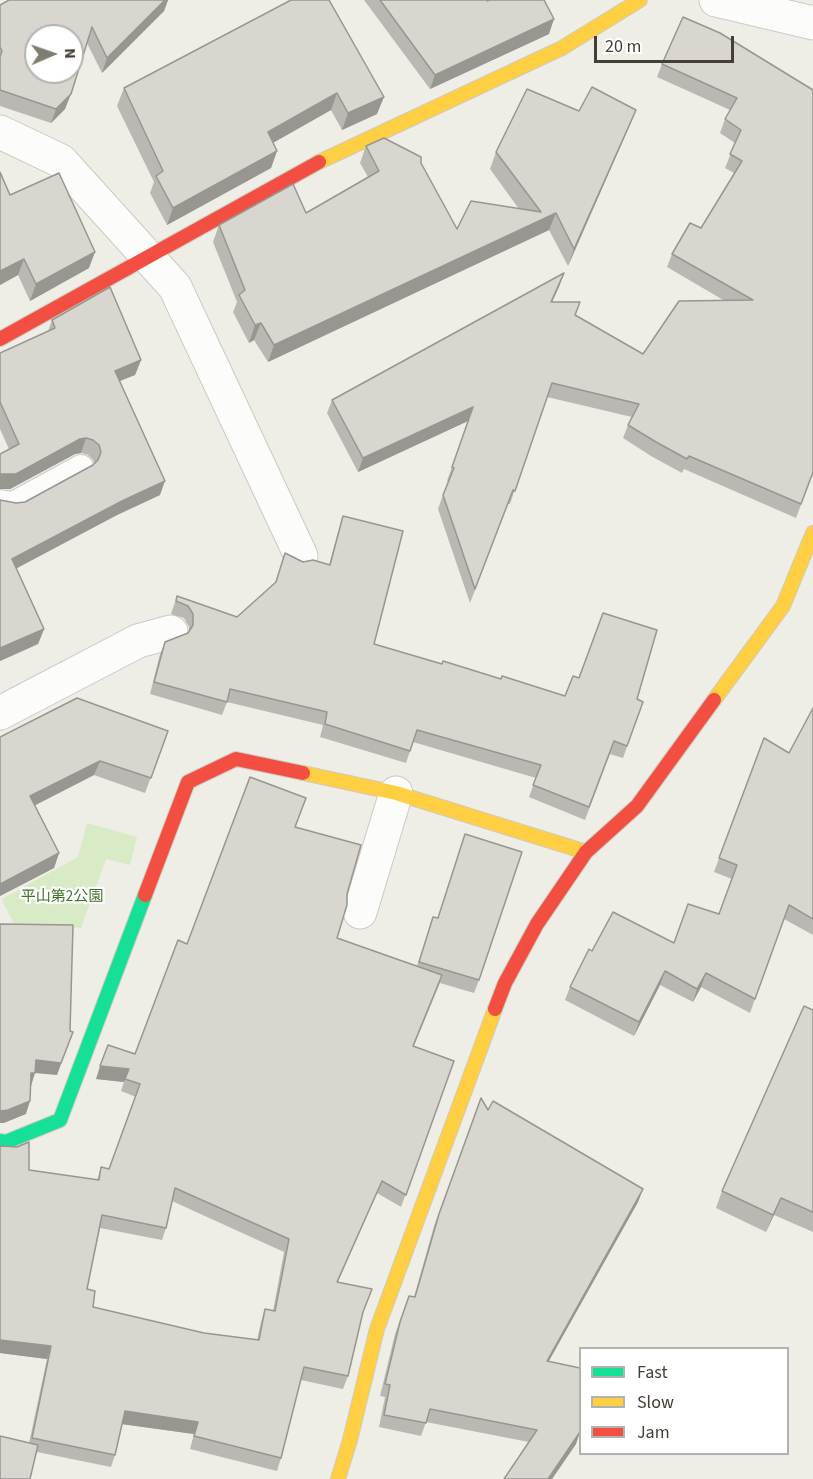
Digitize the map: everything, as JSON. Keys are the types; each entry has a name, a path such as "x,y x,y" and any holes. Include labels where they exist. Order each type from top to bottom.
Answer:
{"street":[{"path":"0,339 321,161 562,48 640,0"},
{"path":"716,0 813,23"},
{"path":"0,132 61,161 175,287 302,556"},
{"path":"338,1479 350,1440 376,1329 481,1042 505,983 532,934 586,852 637,806 783,606 813,533"},
{"path":"0,713 138,641 171,632"},
{"path":"0,1140 6,1142 60,1120 188,782 236,759 396,793 586,852"},
{"path":"360,912 396,793"}],"lane":[{"path":"0,502 13,504 81,467"}],"green space":[{"name":"平山第2公園","path":"87,823 137,837 130,865 106,859 81,928 14,925 2,899 78,857"}],"building":[{"path":"9,0 165,0 107,58 92,27 84,53 84,24 24,24 24,84 74,84 71,94 56,109 0,90 2,51 0,47 0,5"},
{"path":"291,0 329,0 384,97 348,113 337,93 268,132 277,151 173,208 156,176 163,171 124,88"},
{"path":"380,0 544,0 554,19 435,75"},
{"path":"683,17 720,33 813,90 813,472 801,504 689,456 687,459 628,425 639,404 552,383 515,491 513,490 475,589 443,495 473,407 363,458 332,400 564,273 551,302 580,302 575,315 643,354 679,301 753,300 672,254 690,223 701,228 742,161 730,154 741,130 725,119 737,98 662,64"},
{"path":"592,87 636,110 574,249 556,213 274,345 261,323 255,325 239,295 245,290 219,225 293,184 306,213 379,171 366,146 384,138 421,157 421,163 457,229 471,201 541,212 496,152 527,89 579,111"},
{"path":"0,172 10,195 59,173 95,252 36,284 24,259 0,271"},
{"path":"110,287 141,360 115,371 165,481 12,559 44,629 0,648 0,500 25,502 93,465 101,452 99,445 93,440 80,439 16,474 0,474 0,454 19,444 0,402 0,353 55,328 52,320"},
{"path":"343,516 403,531 374,644 442,664 443,661 501,679 502,676 565,696 573,676 579,678 603,613 657,630 637,699 643,702 627,746 614,741 589,807 533,785 541,765 417,730 410,751 325,724 327,712 230,689 227,702 154,682 165,642 188,633 193,625 193,614 188,606 176,601 177,596 237,617 276,582 285,553 303,562 313,560 330,565"},
{"path":"77,698 168,731 151,778 100,761 30,796 59,853 0,884 0,737"},
{"path":"813,708 813,919 789,905 755,999 706,973 697,989 665,971 639,1022 570,987 589,949 592,951 613,912 674,943 688,904 719,914 737,865 719,858 764,738 789,753"},
{"path":"250,777 306,798 295,827 361,845 337,938 442,975 413,1046 454,1061 406,1195 382,1181 337,1282 372,1289 363,1312 348,1376 304,1367 281,1458 194,1436 198,1422 125,1411 115,1455 32,1438 51,1346 0,1340 0,1146 17,1147 29,1142 29,1170 99,1180 101,1167 109,1169 140,1084 125,1079 129,1069 100,1066 108,1045 135,1054 178,940 187,944","holes":["175,1188 289,1239 275,1311 265,1309 259,1340 204,1333 93,1307 95,1291 87,1289 102,1215 166,1228"]},
{"path":"465,834 522,852 479,980 419,962 433,917 438,918"},
{"path":"0,924 73,925 70,1031 73,1032 61,1063 36,1060 35,1073 31,1073 30,1101 0,1111"},
{"path":"804,1006 813,1010 813,1212 781,1198 773,1215 722,1191"},
{"path":"481,1098 488,1110 493,1101 643,1189 547,1361 579,1368 579,1433 548,1479 504,1479 537,1430 430,1409 426,1423 384,1415 390,1385 385,1384 400,1322 409,1296 415,1297 439,1214"},
{"path":"0,1436 38,1445 30,1479 0,1479"}],"traffic: fast":[{"path":"0,1141 6,1142 60,1120 145,895"}],"traffic: slow":[{"path":"319,162 562,48 640,0"},
{"path":"714,700 783,606 813,533"},
{"path":"303,773 396,793 586,852"},
{"path":"338,1479 350,1440 377,1329 495,1009"}],"traffic: jam":[{"path":"0,339 319,162"},
{"path":"495,1009 505,983 537,924 586,852 637,806 714,700"},
{"path":"145,895 188,782 236,759 303,773"}]}
